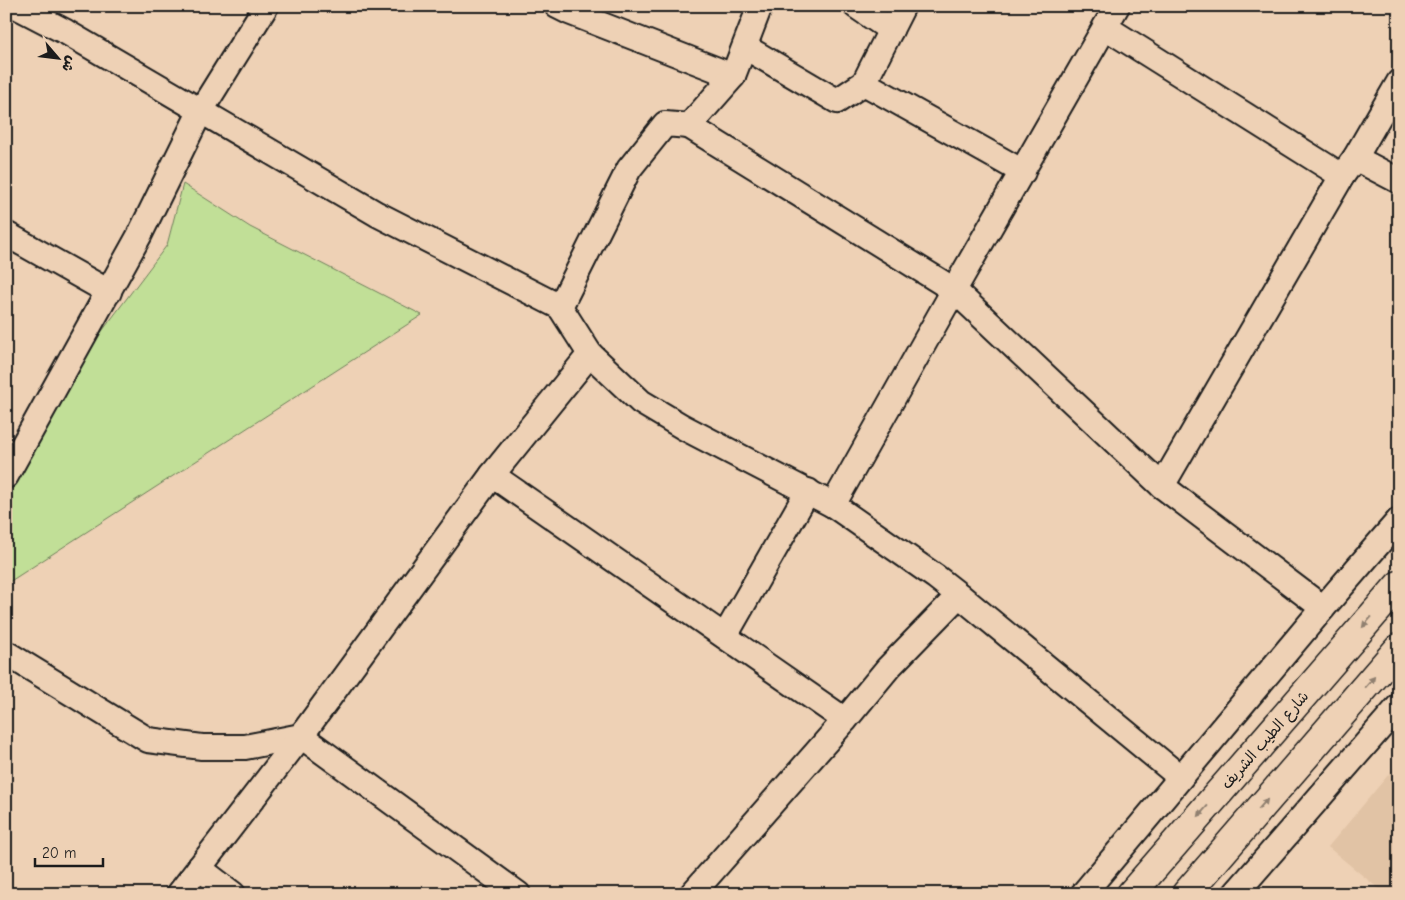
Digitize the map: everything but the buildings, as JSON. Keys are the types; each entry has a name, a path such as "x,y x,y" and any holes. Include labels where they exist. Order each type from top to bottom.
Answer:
{"main road":[{"name":"شارع الطيب الشريف","path":"1131,894 1399,585"},
{"path":"1186,894 1399,648"}],"street":[{"path":"16,6 66,32 377,214 560,307 590,354 641,402 683,427 833,505 959,595 1180,777"},
{"path":"6,476 14,443 109,292 139,236 200,112 266,6"},
{"path":"689,126 733,76 760,6"},
{"path":"856,6 891,30"},
{"path":"745,47 837,101 864,83 903,6"},
{"path":"833,505 1117,6"},
{"path":"566,8 733,76"},
{"path":"1105,27 1348,167 1399,181"},
{"path":"1162,486 1399,82"},
{"path":"864,83 1023,172"},
{"path":"560,307 628,168 665,124 689,126 954,290 1162,486 1323,608"},
{"path":"6,234 109,292"},
{"path":"179,894 301,736 492,475 590,354"},
{"path":"492,475 845,720"},
{"path":"725,636 808,491"},
{"path":"1083,894 1399,520"},
{"path":"693,893 845,720 888,668 959,595"},
{"path":"6,653 148,740 202,747 245,747 301,736 518,894"},
{"path":"1235,894 1399,706"},
{"path":"199,868 232,894"}],"shaded area":[{"path":"1399,762 1399,894 1385,894 1328,847"}],"green space":[{"path":"183,184 250,227 422,315 6,584 6,441 29,428 167,245"}]}
